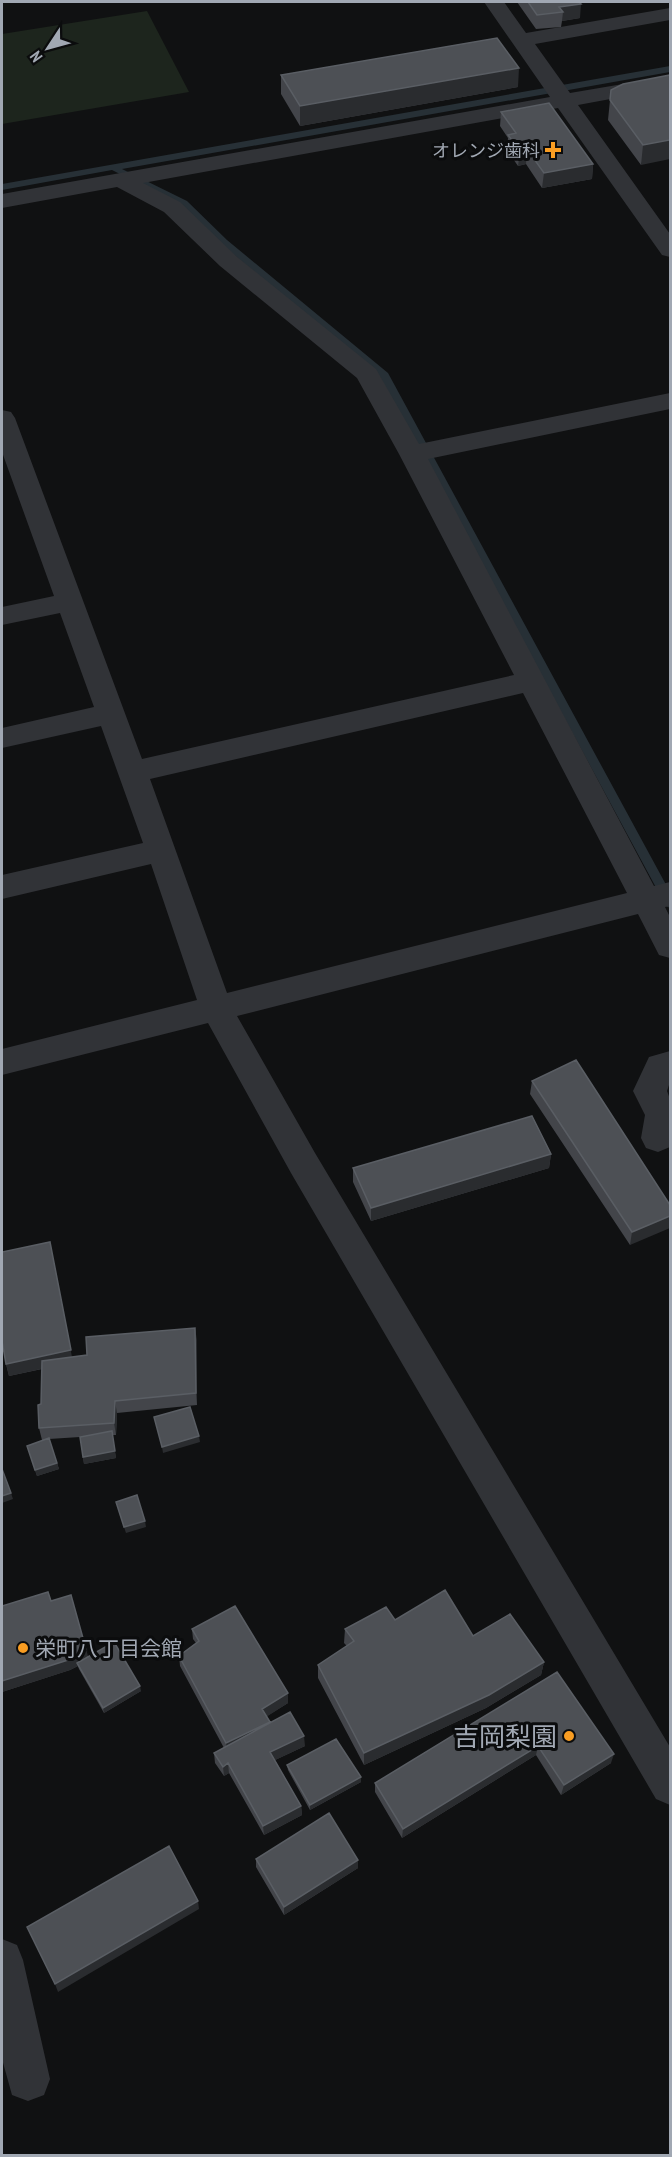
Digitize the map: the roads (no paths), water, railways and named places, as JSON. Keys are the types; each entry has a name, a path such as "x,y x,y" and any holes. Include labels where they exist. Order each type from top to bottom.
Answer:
{"street":[{"path":"494,2 670,250"},
{"path":"521,40 670,14"},
{"path":"2,201 670,82"},
{"path":"119,179 172,207 228,261 367,374 532,681 659,897 670,946"},
{"path":"412,454 670,401"},
{"path":"2,422 133,772 216,1008 303,1163 670,1785"},
{"path":"2,616 70,602"},
{"path":"133,772 532,681"},
{"path":"2,738 111,713"},
{"path":"2,887 161,850"},
{"path":"2,1062 659,897"},
{"path":"658,1138 662,1115 650,1091 661,1066 670,1064"},
{"path":"2,1960 28,2079"}],"waterway":[{"path":"113,167 670,69"},
{"path":"2,187 113,167"},
{"path":"113,167 184,203 224,242 384,375 670,903"}],"place":[{"name":"オレンジ歯科","path":"553,150"},
{"name":"栄町八丁目会館","path":"23,1648"},
{"name":"吉岡梨園","path":"569,1736"}]}
